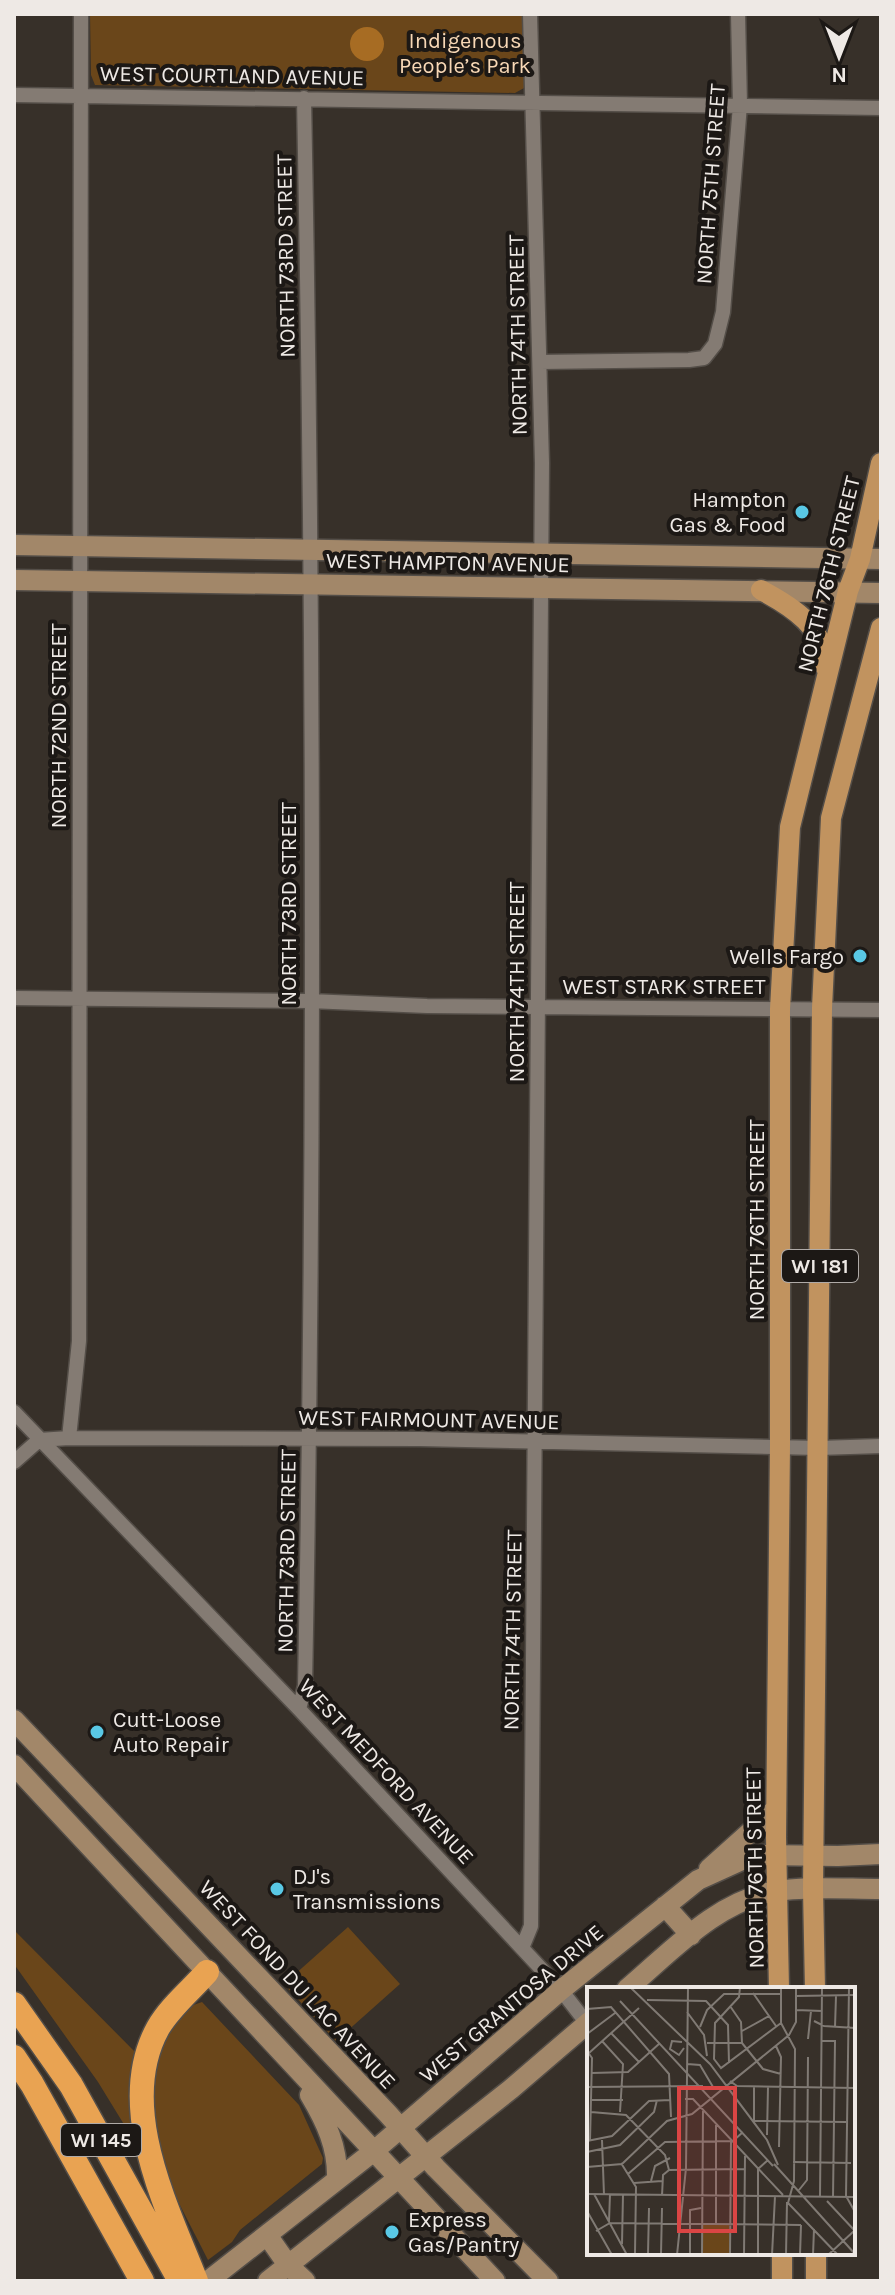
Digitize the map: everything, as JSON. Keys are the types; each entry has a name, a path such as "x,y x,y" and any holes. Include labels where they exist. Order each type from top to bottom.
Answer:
{"highway":[{"path":"196,2281 158,2185 142,2115 146,2069 156,2032 168,2014 207,1972"},
{"name":"WI 145","path":"14,2004 71,2085 180,2281"},
{"name":"WI 145","path":"14,2057 142,2281"}],"main road":[{"name":"NORTH 76TH STREET","path":"779,1987 776,1809 780,1009 790,827 848,591 871,559 881,463"},
{"path":"761,590 797,610 815,632 825,653 825,683"},
{"name":"WI 181","path":"815,1987 813,1889 822,1008 831,818 881,628"},
{"path":"782,2255 782,2281"},
{"path":"816,2255 816,2281"}],"street":[{"name":"NORTH 72ND STREET","path":"69,1438 79,1341 81,14"},
{"name":"NORTH 74TH STREET","path":"522,1948 531,1926 541,588 540,362 530,14"},
{"name":"NORTH 75TH STREET","path":"540,362 689,360 709,355 723,312 740,105 738,14"},
{"name":"WEST COURTLAND AVENUE","path":"14,95 881,108"},
{"name":"NORTH 73RD STREET","path":"299,1709 305,1686 310,1438 311,550 304,98"},
{"name":"WEST HAMPTON AVENUE","path":"14,545 871,559"},
{"name":"WEST HAMPTON AVENUE","path":"14,580 881,593"},
{"name":"WEST STARK STREET","path":"14,998 881,1010"},
{"name":"WEST MEDFORD AVENUE","path":"14,1412 299,1709 561,1990 587,2023"},
{"name":"WEST FAIRMOUNT AVENUE","path":"39,1440 310,1438 819,1448 881,1446"},
{"path":"14,1462 39,1440"},
{"path":"14,1702 16,1723"},
{"name":"WEST FOND DU LAC AVENUE","path":"16,1723 401,2127 425,2156 548,2281"},
{"path":"14,1765 495,2281"},
{"path":"698,1880 776,1809"},
{"name":"WEST GRANTOSA DRIVE","path":"208,2281 374,2151 561,1990 698,1880 742,1860 762,1855 881,1854"},
{"path":"629,1987 726,1909 753,1896 813,1889 881,1889"},
{"path":"665,1906 691,1935"},
{"path":"207,1972 214,1958 217,1933"},
{"path":"268,2281 511,2089 587,2025"},
{"path":"285,2054 323,2116 332,2137 337,2156 337,2179"},
{"path":"267,2235 288,2265 305,2281"}],"green space":[{"name":"Indigenous People’s Park","path":"90,14 525,14 526,82 524,88 515,93 95,85 91,75"},
{"path":"348,1927 400,1984 336,2041 284,1984"},
{"path":"14,1930 141,2058 136,2144 98,2082 14,1964"},
{"path":"202,2002 299,2105 323,2158 322,2164 208,2260 168,2179 154,2136 151,2114 152,2083 164,2038 178,2015"}],"shaded area":[{"path":"367,27 379,32 384,44 379,56 367,61 355,56 350,44 355,32"}],"place":[{"name":"Hampton Gas & Food","path":"802,512"},
{"name":"Wells Fargo","path":"860,956"},
{"name":"Cutt-Loose Auto Repair","path":"97,1732"},
{"name":"DJ's Transmissions","path":"277,1889"},
{"name":"Express Gas/Pantry","path":"392,2232"}]}
